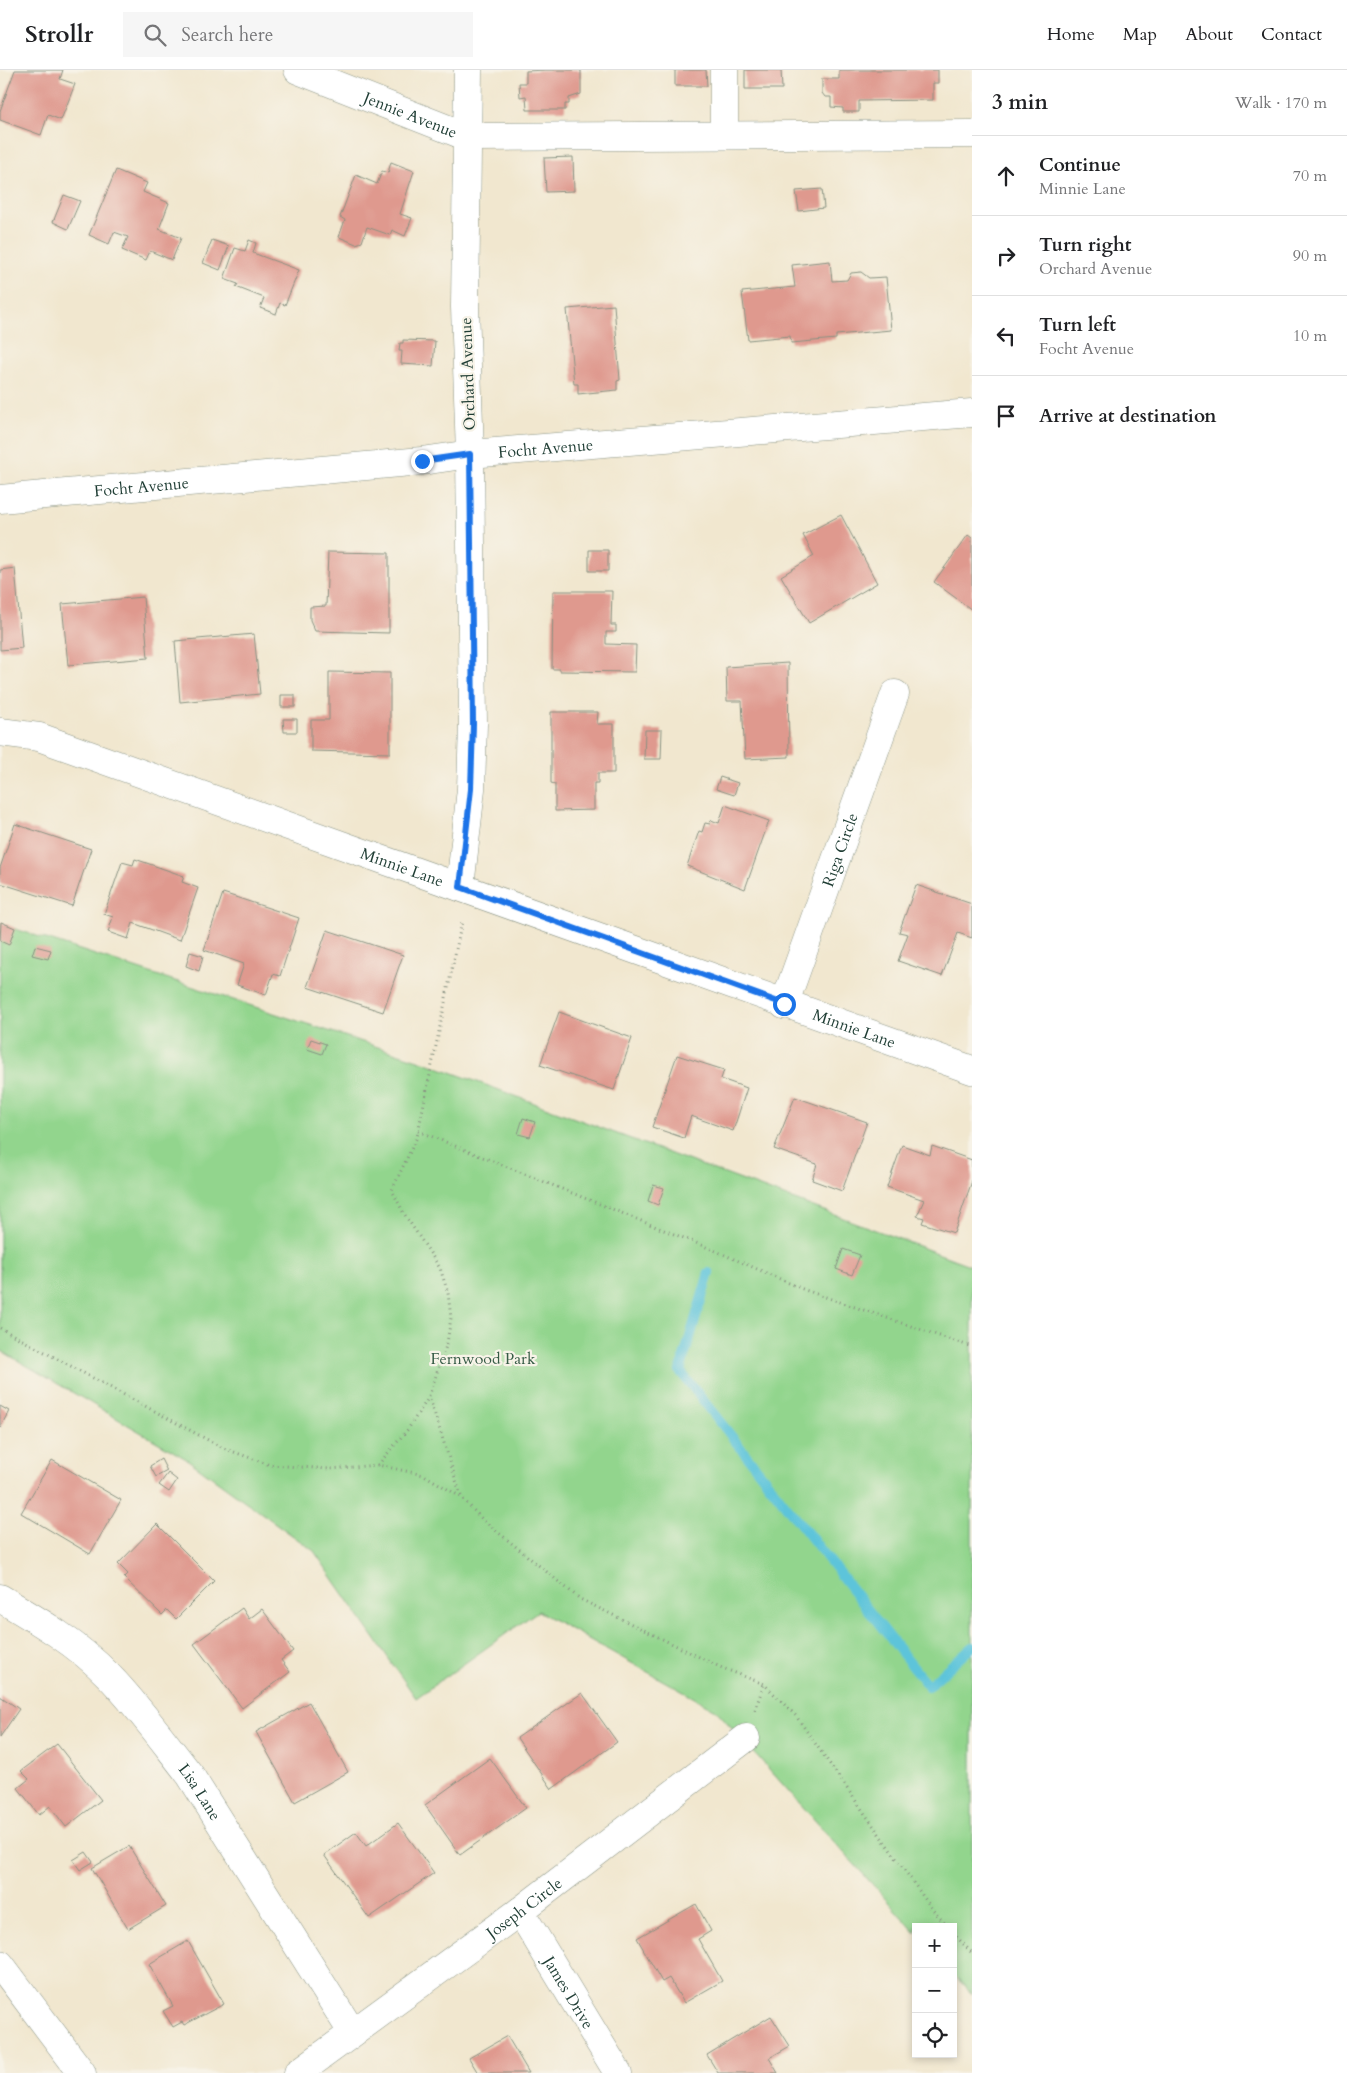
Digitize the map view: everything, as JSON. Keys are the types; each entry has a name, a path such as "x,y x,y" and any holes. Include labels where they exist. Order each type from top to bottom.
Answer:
{"street":[{"name":"Jennie Avenue","path":"298,70 468,137"},
{"name":"Orchard Avenue","path":"466,890 472,743 470,454 465,306 468,70"},
{"path":"724,70 724,134"},
{"path":"468,137 972,134"},
{"name":"Focht Avenue","path":"0,499 422,461 470,454 972,413"},
{"name":"Riga Circle","path":"784,1004 895,694"},
{"name":"Minnie Lane","path":"0,732 39,737 972,1070"},
{"name":"Lisa Lane","path":"0,1598 50,1628 91,1659 109,1676 160,1736 190,1775 352,2032"},
{"name":"Joseph Circle","path":"298,2073 520,1911 746,1738"},
{"name":"James Drive","path":"520,1911 618,2073"},
{"path":"0,1964 82,2073"}],"path":[{"path":"378,1466 408,1429 429,1396 447,1343 450,1318 448,1292 440,1268 403,1212 392,1190 410,1155 418,1131 466,890"},
{"path":"418,1131 707,1248 805,1290 972,1347"},
{"path":"0,1328 223,1448 270,1465 330,1469 378,1466 424,1475 461,1497 483,1520 580,1599 720,1667 764,1684 796,1716 932,1909 944,1923"},
{"path":"429,1396 461,1497"},
{"path":"957,1937 972,1953"}],"green space":[{"name":"Fernwood Park","path":"0,924 424,1062 972,1266 972,1994 957,1978 957,1923 912,1923 912,1929 716,1710 538,1611 416,1698 314,1551 188,1460 0,1350"}],"building":[{"path":"15,70 63,70 60,79 75,84 61,120 48,115 41,135 0,120 0,111"},
{"path":"581,70 581,94 569,98 569,104 565,104 565,110 527,110 526,96 520,97 519,83 526,83 526,71"},
{"path":"675,70 706,70 707,86 675,86"},
{"path":"745,70 781,70 782,89 745,89"},
{"path":"839,70 938,70 938,83 933,83 933,100 859,101 859,112 843,112 843,108 831,107 831,97 825,97 822,93 822,79 839,79"},
{"path":"573,157 574,191 546,192 544,158"},
{"path":"391,162 414,171 400,214 412,218 405,236 392,230 390,235 367,227 362,242 356,244 339,237 345,220 340,217 356,175 377,184 382,171 388,173"},
{"path":"116,170 147,183 143,192 169,203 159,229 181,238 172,260 150,251 146,260 122,250 128,237 114,232 109,244 89,235"},
{"path":"822,189 824,208 799,211 796,191"},
{"path":"64,195 80,201 68,229 53,222"},
{"path":"212,240 229,246 220,270 203,263"},
{"path":"249,240 256,243 253,253 299,270 285,305 280,303 276,314 260,308 264,298 236,287 238,284 224,279 235,248 245,251"},
{"path":"830,261 832,281 847,280 851,273 861,272 869,278 886,277 891,330 836,335 836,339 791,343 790,336 748,340 742,292 795,287 792,265"},
{"path":"614,305 620,380 617,381 617,390 578,394 578,384 574,384 567,309"},
{"path":"403,340 435,341 433,366 401,364 402,351 399,351 400,343 403,343"},
{"path":"841,515 877,583 809,623 781,576 814,556 803,535"},
{"path":"968,535 972,538 972,610 934,582"},
{"path":"589,550 608,550 608,571 589,571"},
{"path":"328,552 389,553 389,633 315,631 310,620 310,607 326,606"},
{"path":"15,568 22,648 0,650 0,570"},
{"path":"553,591 612,591 611,625 616,625 616,632 606,632 606,644 636,645 635,672 560,671 560,669 552,669"},
{"path":"143,597 148,658 68,665 62,604"},
{"path":"254,634 260,694 180,702 175,641"},
{"path":"788,663 789,757 745,759 742,701 727,701 726,667"},
{"path":"329,672 390,673 390,753 311,751 311,720 329,720"},
{"path":"281,695 295,695 295,707 281,707"},
{"path":"551,712 598,712 597,724 614,724 614,773 598,773 598,783 594,783 594,810 555,811 555,784 551,783"},
{"path":"283,719 297,719 297,732 284,732"},
{"path":"645,730 662,730 661,759 644,759"},
{"path":"720,777 738,783 734,795 716,789"},
{"path":"725,805 769,821 745,889 687,866 699,831 702,832 705,823 710,824 711,820 719,823"},
{"path":"15,824 91,849 72,906 0,883 0,868"},
{"path":"135,859 184,876 182,882 198,888 180,940 133,923 128,939 108,932 113,917 104,914 122,862 133,865"},
{"path":"916,885 972,904 972,938 958,933 942,976 898,961 908,934 899,932"},
{"path":"223,893 299,918 280,976 273,974 266,995 237,985 244,964 204,950"},
{"path":"1,922 15,928 9,945 0,941"},
{"path":"327,930 403,955 383,1012 307,987"},
{"path":"35,946 51,950 48,959 32,955"},
{"path":"190,952 203,956 199,971 186,966"},
{"path":"559,1012 632,1038 614,1090 540,1065"},
{"path":"311,1039 326,1044 322,1054 307,1049"},
{"path":"677,1055 724,1070 721,1079 747,1088 733,1131 691,1116 684,1138 652,1127"},
{"path":"795,1097 867,1122 842,1191 812,1180 817,1164 774,1149"},
{"path":"523,1118 535,1122 530,1137 518,1134"},
{"path":"902,1145 930,1155 932,1146 972,1160 972,1181 954,1233 922,1223 924,1218 917,1216 924,1200 887,1187"},
{"path":"653,1185 664,1188 658,1205 648,1201"},
{"path":"843,1249 860,1255 852,1275 836,1269"},
{"path":"0,1406 9,1411 0,1428"},
{"path":"161,1459 167,1471 156,1477 150,1466"},
{"path":"52,1460 121,1500 90,1554 21,1513"},
{"path":"168,1473 177,1480 169,1492 159,1485"},
{"path":"157,1524 214,1581 176,1619 167,1610 162,1615 124,1578 128,1574 118,1564"},
{"path":"242,1608 249,1619 262,1609 293,1651 281,1660 290,1672 242,1708 194,1644"},
{"path":"582,1693 617,1742 552,1789 517,1738"},
{"path":"0,1696 19,1709 0,1737"},
{"path":"309,1702 348,1772 295,1802 256,1732"},
{"path":"57,1744 101,1800 66,1827 50,1806 39,1815 18,1788 29,1779 21,1771"},
{"path":"490,1758 526,1808 460,1855 425,1805"},
{"path":"398,1823 434,1873 369,1918 324,1855 356,1832 366,1846"},
{"path":"129,1846 166,1906 128,1929 92,1868"},
{"path":"86,1852 93,1862 80,1870 73,1860"},
{"path":"696,1904 711,1931 698,1939 722,1981 684,2003 669,1978 662,1982 637,1938"},
{"path":"188,1941 224,2004 184,2025 182,2022 173,2027 163,2011 173,2006 149,1964"},
{"path":"771,2016 790,2046 769,2058 778,2073 718,2073 707,2055"},
{"path":"507,2036 529,2073 478,2073 469,2058"}],"waterway":[{"path":"709,1273 680,1371 928,1686 972,1647"}],"route":[{"path":"422,461 470,454 473,724 471,789 460,887 784,1004"}]}
